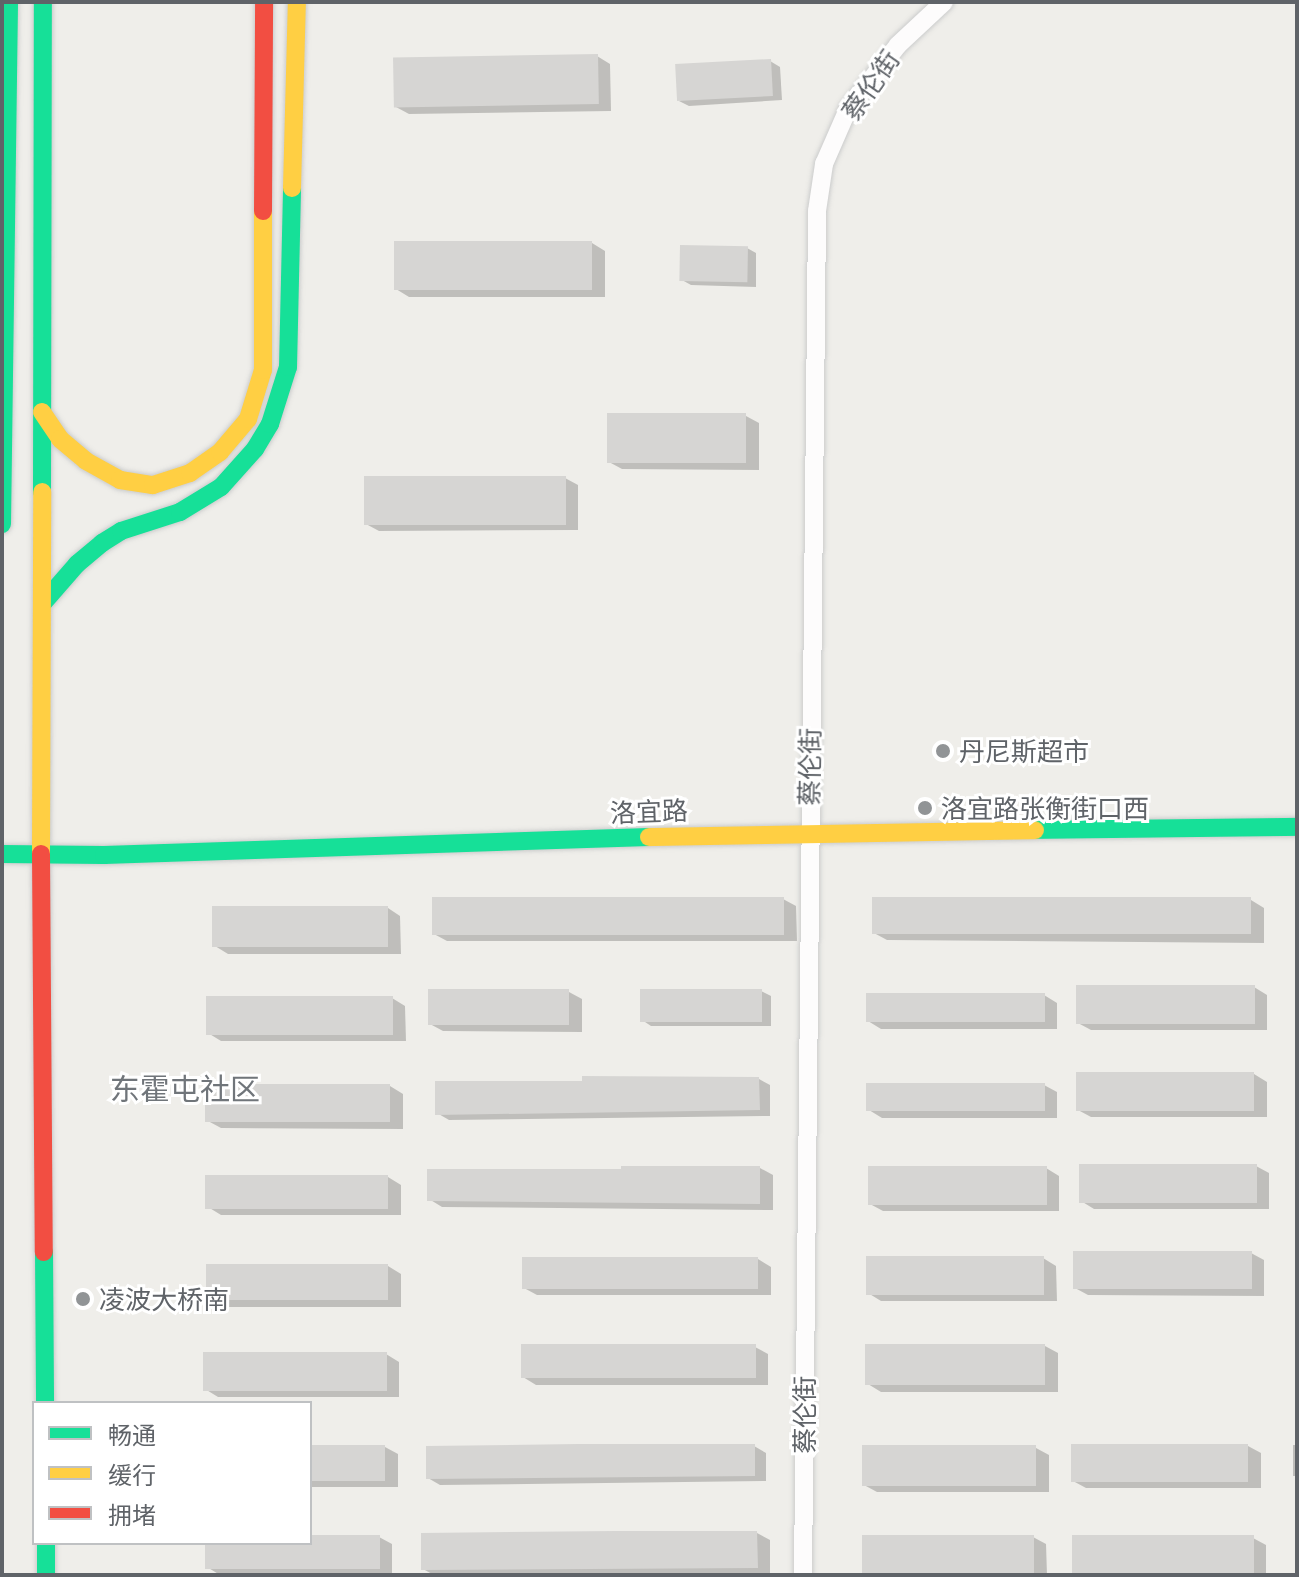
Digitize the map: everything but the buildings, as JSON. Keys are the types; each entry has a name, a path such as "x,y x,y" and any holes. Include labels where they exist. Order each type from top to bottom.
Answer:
{"main road":[{"path":"2,524 9,2"},
{"path":"43,2 41,847 45,1401"},
{"path":"42,412 60,439 86,461 120,480 153,485 190,473 220,452 248,419 263,370 264,2"},
{"path":"43,603 77,564 102,543 121,531 180,512 221,487 255,449 270,424 288,367 297,2"},
{"name":"洛宜路","path":"2,854 41,847 1297,814"},
{"name":"洛宜路","path":"808,826 1297,827"},
{"name":"洛宜路","path":"2,840 41,847"},
{"path":"46,1545 46,1575"}],"street":[{"name":"蔡伦街","path":"803,1575 808,826 817,211 824,164 848,109 898,45 944,2"}],"traffic: fast":[{"path":"2,524 9,2"},
{"path":"42,492 43,2"},
{"path":"43,603 77,564 102,543 121,531 180,512 221,487 255,449 270,424 288,367 292,188"},
{"path":"1035,830 1297,827"},
{"path":"2,854 104,855 649,837"},
{"path":"44,1252 45,1401"},
{"path":"46,1545 46,1575"}],"traffic: slow":[{"path":"292,188 297,2"},
{"path":"42,412 60,439 86,461 120,480 153,485 190,473 220,452 248,419 263,370 263,211"},
{"path":"41,854 42,492"},
{"path":"649,837 1035,830"}],"traffic: jam":[{"path":"263,211 264,2"},
{"path":"41,854 44,1252"}],"place":[{"name":"丹尼斯超市","path":"943,751"},
{"name":"洛宜路张衡街口西","path":"925,808"},
{"name":"凌波大桥南","path":"83,1299"}],"district":[{"name":"东霍屯社区","path":"185,1088"}]}
